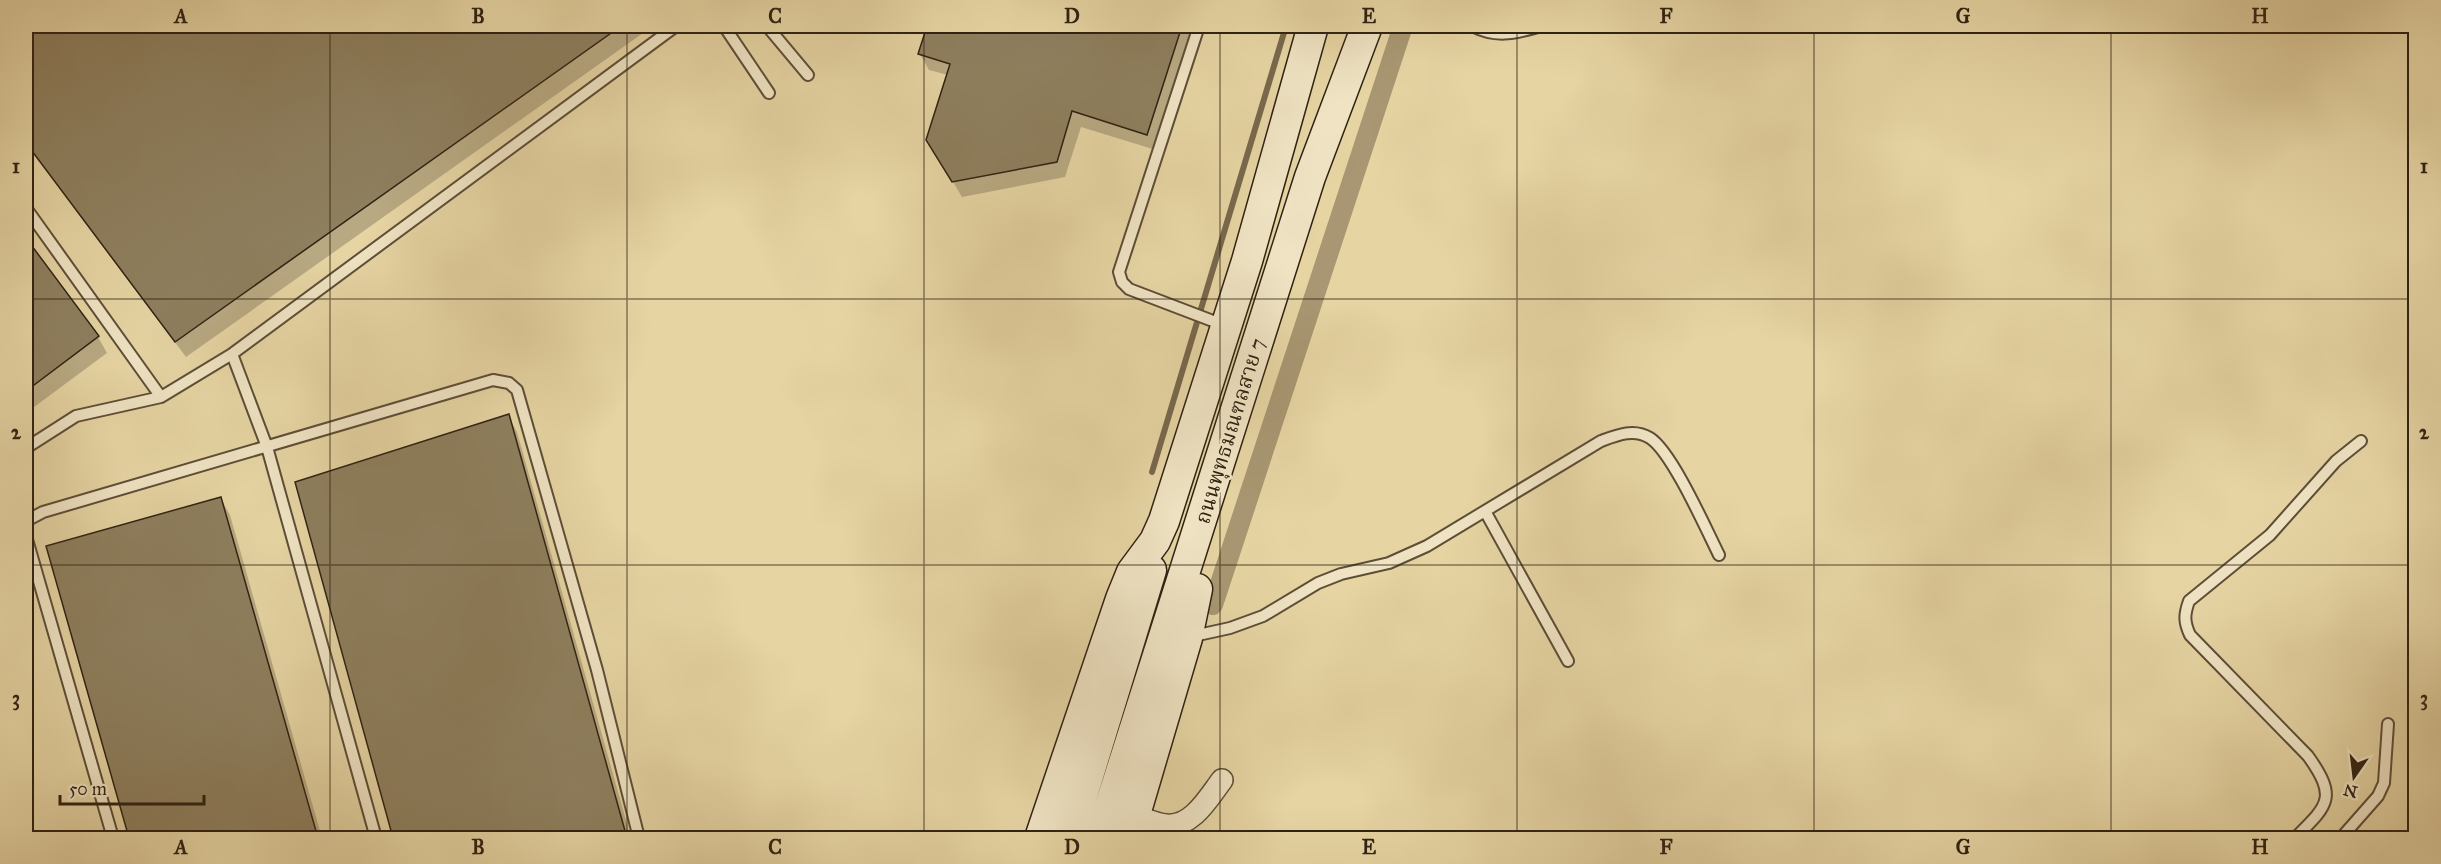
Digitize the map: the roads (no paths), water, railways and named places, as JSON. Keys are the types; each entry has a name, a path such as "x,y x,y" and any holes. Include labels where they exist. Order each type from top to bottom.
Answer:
{"main road":[{"name":"ถนนพุทธมณฑลสาย 7","path":"1155,541 1164,521 1247,261 1313,26"},
{"name":"ถนนพุทธมณฑลสาย 7","path":"1100,838 1310,177 1367,26"},
{"path":"1040,838 1121,599 1132,572 1155,541"},
{"path":"1069,838 1150,575 1155,541"},
{"path":"1131,827 1187,638 1198,586 1194,547"}],"street":[{"path":"1131,827 1166,825 1187,820 1197,812 1222,780"}],"lane":[{"path":"26,448 76,416 161,397 232,354 676,26"},
{"path":"724,26 769,93"},
{"path":"767,26 808,75"},
{"path":"1199,26 1119,272 1122,282 1129,289 1226,326"},
{"path":"1472,26 1486,33 1501,35 1542,26"},
{"path":"26,208 161,397"},
{"path":"232,354 267,447 376,838"},
{"path":"26,520 43,512 493,380 509,382 517,390 597,670 639,838"},
{"path":"1187,638 1230,628 1263,616 1318,583 1341,574 1389,563 1427,546 1601,441 1620,434 1636,433 1650,438 1663,450 1719,555"},
{"path":"2295,838 2322,812 2327,797 2320,773 2308,756 2190,635 2184,622 2185,613 2189,601 2270,535 2336,461 2361,441"},
{"path":"1485,511 1568,661"},
{"path":"26,536 113,838"},
{"path":"2341,838 2378,796 2384,783 2388,724"}],"waterway":[{"path":"1152,472 1286,26"},
{"path":"1213,605 1403,26"}]}
